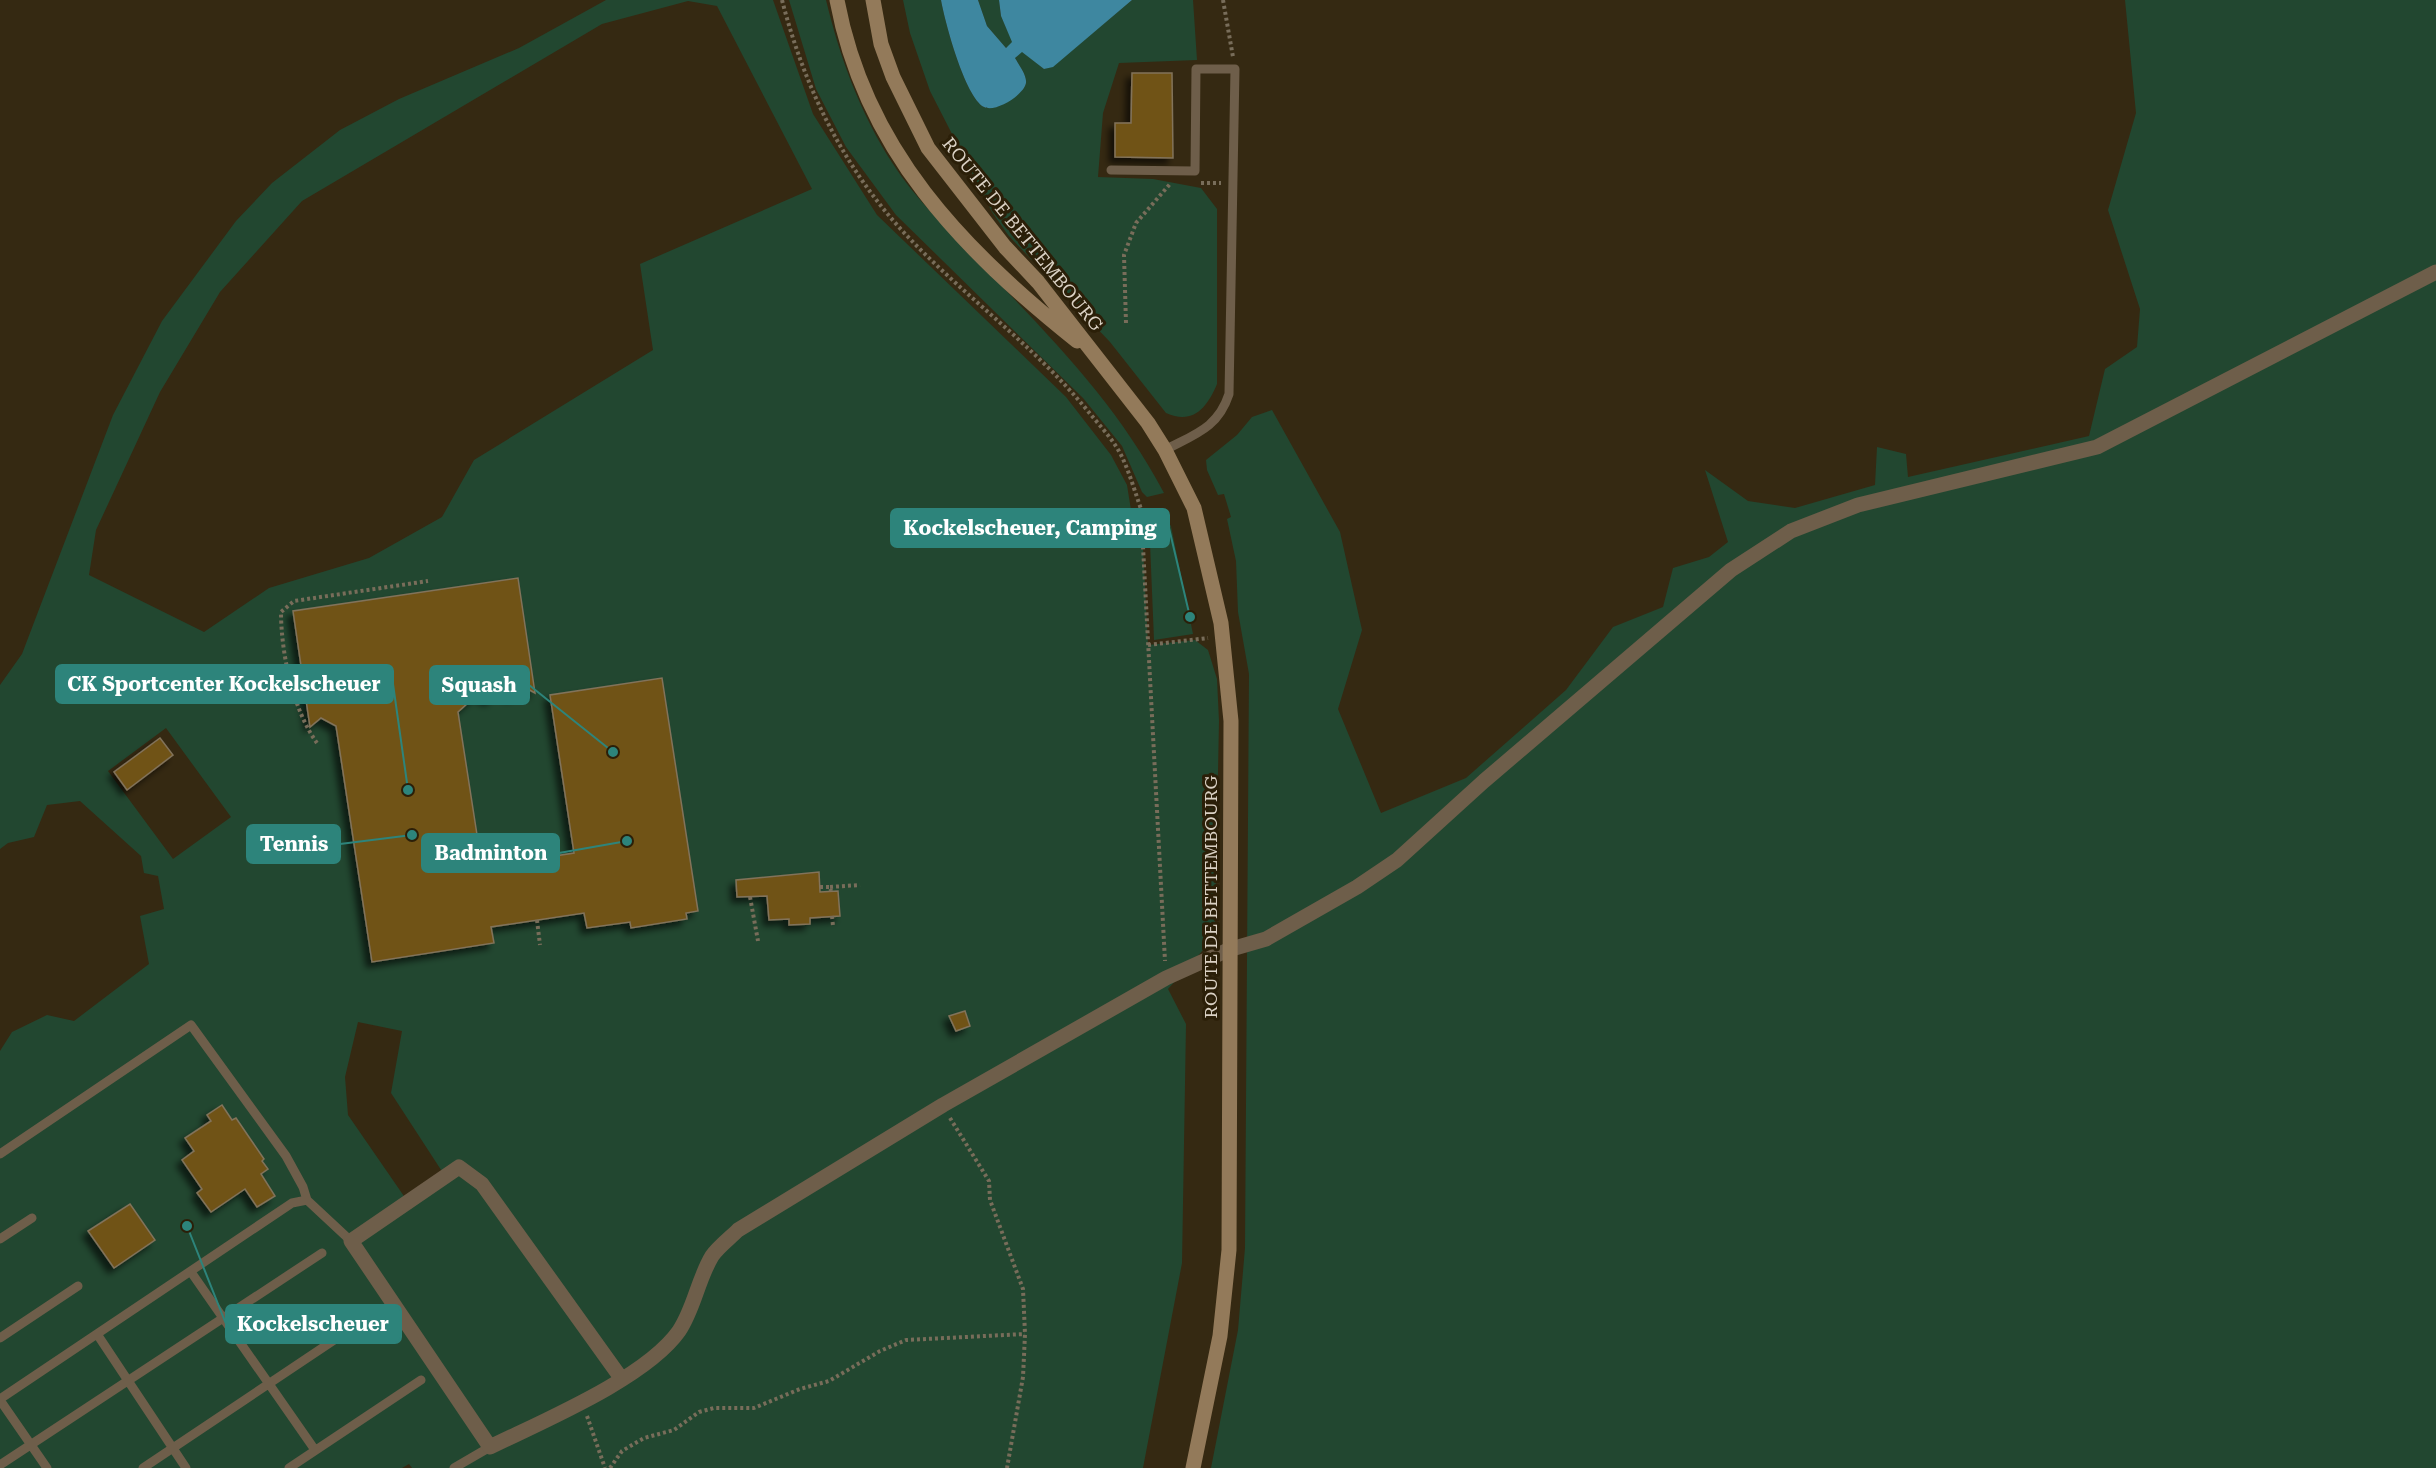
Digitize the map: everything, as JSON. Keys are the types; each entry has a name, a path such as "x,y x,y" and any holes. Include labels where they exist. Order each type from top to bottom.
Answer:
{"main road":[{"name":"ROUTE DE BETTEMBOURG","path":"837,0 856,67 869,102 894,151 923,194 1021,296 1095,357"},
{"name":"ROUTE DE BETTEMBOURG","path":"873,0 881,44 893,77 928,148 972,207 1038,282 1166,450 1194,508 1223,636 1231,721 1228,950 1229,1250 1220,1335 1193,1468"}],"street":[{"path":"621,1378 482,1184 459,1167 351,1241 490,1447 584,1400 621,1378 660,1354 680,1330 713,1256 738,1230 942,1105 1166,978 1228,950 1266,939 1358,887 1397,860 1484,781 1731,570 1791,531 1858,505 2097,447 2436,272"}],"lane":[{"path":"1112,170 1195,171 1196,69 1235,69 1229,393 1223,412 1210,425 1166,450"},
{"path":"0,1154 191,1025 286,1156 303,1187 307,1200 351,1241"},
{"path":"47,1468 0,1399 292,1203 307,1200"},
{"path":"0,1239 32,1218"},
{"path":"0,1465 322,1253"},
{"path":"191,1272 315,1450"},
{"path":"0,1338 78,1286"},
{"path":"143,1468 373,1314"},
{"path":"97,1334 186,1468"},
{"path":"289,1468 421,1380"},
{"path":"454,1468 490,1447"}],"path":[{"path":"782,0 807,83 829,130 868,191 911,240 1077,398 1122,456 1141,509 1166,978"},
{"path":"1223,0 1235,69"},
{"path":"1126,323 1124,255 1136,223 1157,195 1169,184 1176,182"},
{"path":"1199,183 1233,183"},
{"path":"317,743 306,728 281,645 281,612 294,601 428,581"},
{"path":"1148,645 1223,636"},
{"path":"820,887 831,889 860,885"},
{"path":"750,897 758,940"},
{"path":"832,916 833,926"},
{"path":"537,920 540,945"},
{"path":"942,1105 989,1181 990,1200 1023,1289 1025,1334 1023,1377 1007,1468"},
{"path":"584,1400 590,1429 607,1468 622,1451 644,1438 674,1430 699,1412 714,1408 754,1408 800,1389 830,1381 880,1351 906,1340 1025,1334"}],"green space":[{"path":"606,0 773,0 813,114 877,215 1066,397 1111,455 1127,485 1131,510 1141,509 1148,645 1195,640 1208,650 1217,679 1219,721 1215,928 1204,949 1168,989 1186,1024 1182,1263 1143,1468 412,1468 409,1464 402,1468 0,1468 0,1051 12,1032 47,1015 74,1021 149,964 140,916 164,909 158,876 144,873 141,856 80,801 47,805 34,837 8,843 0,849 0,685 22,654 113,415 162,321 236,221 272,183 340,130 399,99 519,48","holes":["688,1 717,6 812,189 640,264 653,350 474,460 442,517 369,558 269,588 204,632 89,575 96,530 160,392 220,292 302,201 602,24","166,728 231,817 173,859 108,771","358,1022 402,1031 391,1093 445,1176 408,1202 348,1115 345,1077"]},
{"path":"789,0 826,0 852,85 881,145 902,177 932,213 1079,370 1124,428 1164,493 1147,497 1142,492 1122,446 1083,398 896,215 846,147 816,89"},
{"path":"903,0 941,0 951,41 963,75 977,100 984,107 989,108 1002,105 1015,97 1024,87 1025,77 1015,58 1022,51 1044,69 1053,66 1132,0 1193,0 1197,60 1119,63 1103,113 1098,177 1153,179 1201,188 1217,209 1217,384 1209,400 1198,412 1184,417 1166,413 1110,342 1008,235 992,212 930,91 910,33"},
{"path":"978,0 999,0 1001,16 1013,43 1006,48 987,26"},
{"path":"2125,0 2436,0 2436,1468 1211,1468 1238,1330 1245,1248 1249,674 1238,612 1236,561 1227,519 1231,517 1224,494 1218,495 1207,470 1206,460 1237,435 1252,417 1272,410 1340,532 1362,630 1338,709 1381,813 1466,778 1566,690 1613,627 1663,607 1673,568 1709,557 1728,542 1705,470 1748,501 1795,508 1875,485 1877,447 1906,454 1908,477 2089,436 2105,369 2137,347 2140,309 2108,210 2136,113"},
{"path":"1162,514 1171,526 1193,634 1154,640 1149,519"}],"water":[{"path":"941,0 978,0 987,26 1006,48 1012,42 1001,16 999,0 1132,0 1053,67 1044,69 1022,52 1015,58 1025,77 1024,88 1008,102 989,108 984,107 977,100 963,75 951,41"}],"building":[{"path":"1132,73 1172,73 1173,158 1115,157 1115,123 1131,123"},
{"path":"518,578 535,693 524,687 513,696 501,690 490,700 478,694 458,712 482,867 574,853 550,695 662,678 698,911 686,913 687,919 631,928 630,922 587,928 584,913 491,927 494,943 372,962 336,726 321,718 310,727 293,611"},
{"path":"160,738 173,755 127,790 114,772"},
{"path":"819,872 820,892 838,891 840,916 810,918 810,924 789,925 789,919 769,920 767,896 737,897 736,880"},
{"path":"965,1011 970,1026 956,1031 949,1016"},
{"path":"222,1105 232,1120 236,1118 264,1159 262,1161 268,1169 261,1174 275,1196 257,1207 245,1189 211,1212 197,1193 202,1189 182,1160 194,1151 185,1138 211,1121 207,1115"},
{"path":"130,1204 155,1240 114,1268 88,1231"}],"place":[{"name":"Kockelscheuer, Camping","path":"1190,617"},
{"name":"Squash","path":"613,752"},
{"name":"CK Sportcenter Kockelscheuer","path":"408,790"},
{"name":"Tennis","path":"412,835"},
{"name":"Badminton","path":"627,841"},
{"name":"Kockelscheuer","path":"187,1226"}]}
